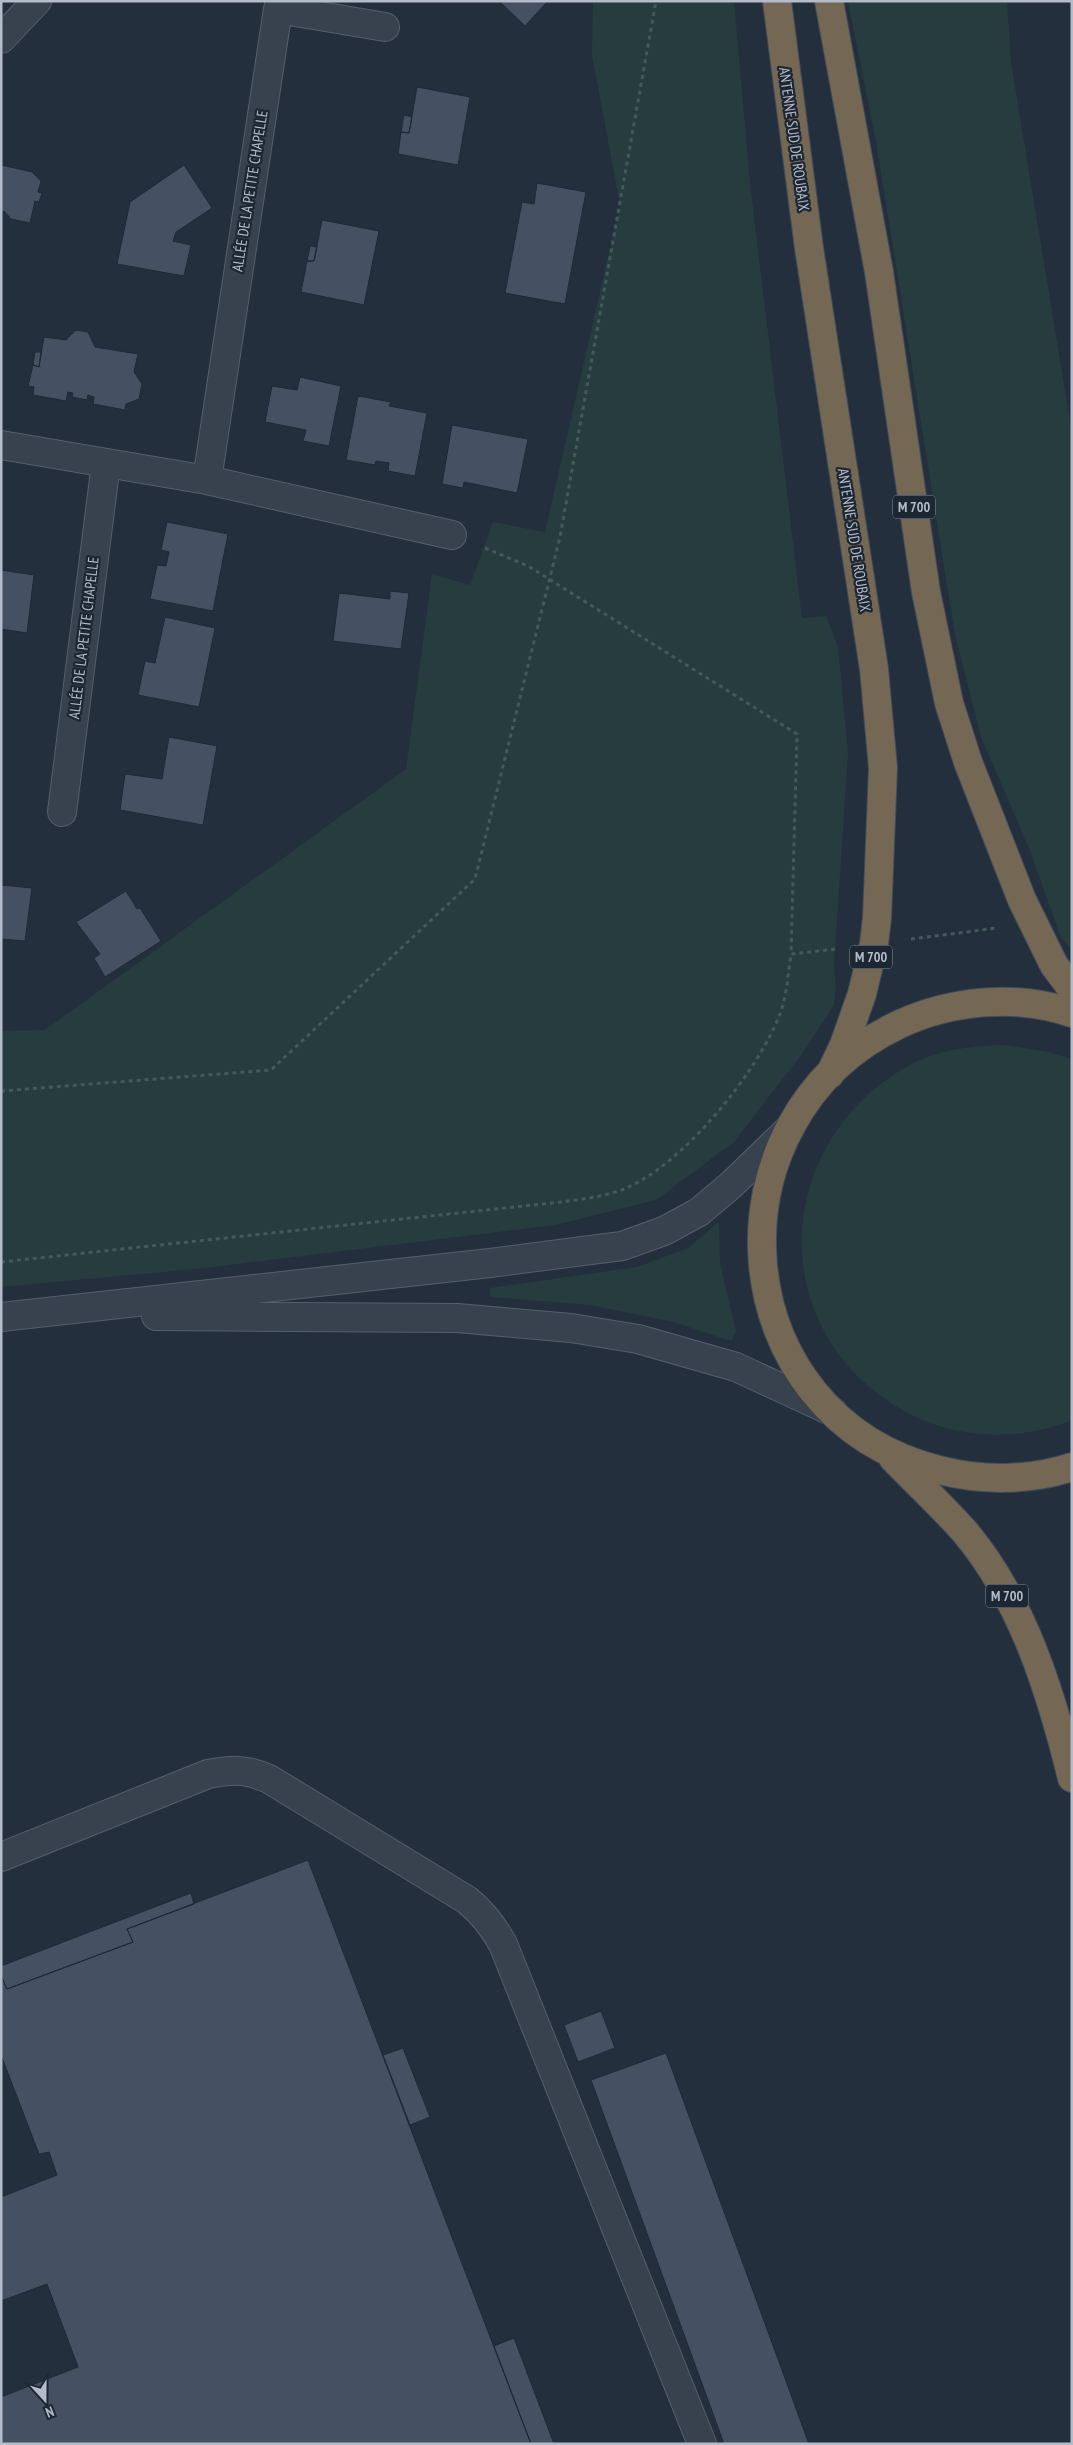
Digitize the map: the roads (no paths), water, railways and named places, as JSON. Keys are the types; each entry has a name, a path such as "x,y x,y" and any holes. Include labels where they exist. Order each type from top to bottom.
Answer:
{"highway":[{"name":"ANTENNE SUD DE ROUBAIX","path":"777,1 808,239 878,701 884,791 874,944 862,994 844,1045 830,1074"},
{"name":"M 700","path":"829,1 880,272 926,592 949,703 968,762 1032,923 1054,965 1072,990"},
{"path":"1072,1013 1014,1003 977,1003 940,1010 906,1022 881,1034 857,1049 830,1074 808,1099 790,1128 771,1170 764,1200 761,1246 764,1278 773,1315 788,1350 804,1377 833,1412 857,1432 883,1448 927,1468 973,1477 1029,1476 1072,1466"},
{"name":"M 700","path":"883,1448 965,1532 1000,1582 1030,1644 1043,1679 1072,1778"}],"street":[{"path":"1,39 37,1"},
{"name":"ALLÉE DE LA PETITE CHAPELLE","path":"207,480 278,9 385,27"},
{"path":"1,445 207,480 452,535"},
{"name":"ALLÉE DE LA PETITE CHAPELLE","path":"62,812 106,463"},
{"path":"1,1317 490,1263 622,1246 664,1231 699,1212 731,1185 790,1128"},
{"path":"32,1315 458,1318 544,1324 638,1339 707,1358 778,1384 833,1412"},
{"path":"1,1857 208,1774 228,1770 250,1771 268,1779 467,1900 482,1912 503,1944 702,2444"}]}
